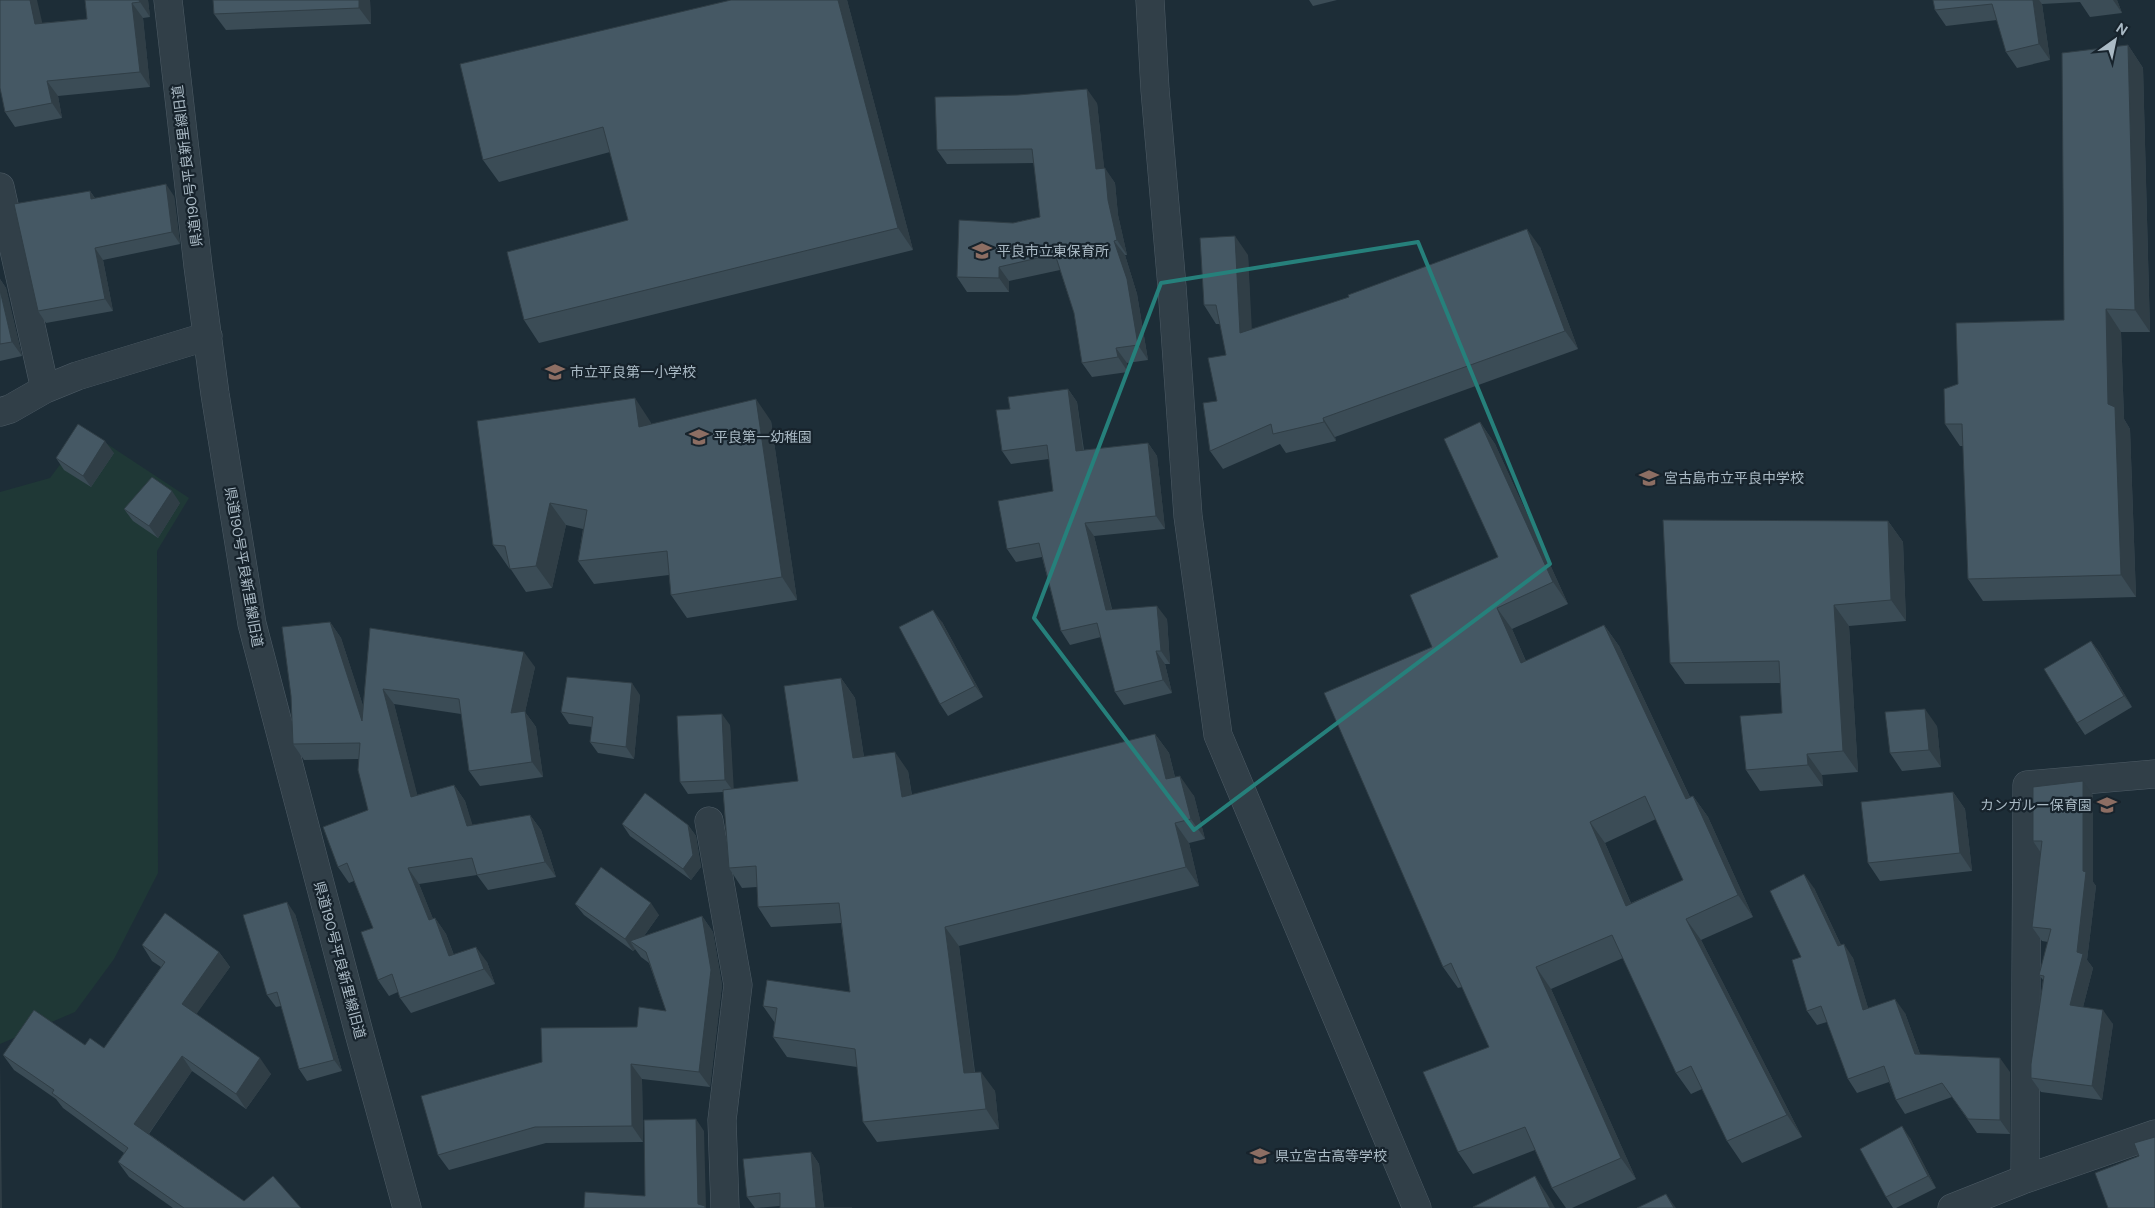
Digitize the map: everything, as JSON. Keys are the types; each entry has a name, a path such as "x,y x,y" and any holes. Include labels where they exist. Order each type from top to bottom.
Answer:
{"street":[{"name":"県道190号平良新里線旧道","path":"168,0 208,336 252,624 359,1034 407,1208"},
{"path":"1150,0 1155,90 1172,287 1188,516 1218,735 1417,1208"},
{"path":"0,187 45,389"},
{"path":"0,412 45,389 77,376 208,336"},
{"path":"2024,1179 2027,785 2155,774"},
{"path":"709,821 738,985 722,1120 725,1208"},
{"path":"1952,1208 2024,1179 2155,1134"}],"highlighted area":[{"path":"1418,242 1550,564 1194,830 1034,618 1161,283"}],"green space":[{"path":"86,430 189,498 157,551 158,873 114,959 75,1012 0,1044 0,492 50,478"}],"building":[{"path":"0,0 30,0 35,24 87,19 85,0 139,0 140,2 132,3 140,72 47,81 52,103 5,112 0,88"},
{"path":"213,0 359,0 359,8 214,14"},
{"path":"731,0 838,0 898,228 524,320 507,252 628,220 603,127 483,160 460,64"},
{"path":"1933,0 2033,0 2039,44 2006,52 1992,4 1935,10"},
{"path":"2128,45 2135,310 2106,309 2108,404 2115,407 2121,575 1968,579 1962,424 1945,424 1944,389 1958,384 1956,323 2064,320 2062,53"},
{"path":"1087,89 1096,169 1105,168 1108,200 1117,240 1114,241 1127,279 1138,345 1116,348 1118,357 1082,363 1074,313 1055,254 999,267 999,278 957,277 959,220 1013,223 1040,217 1032,149 937,150 935,97 1018,95"},
{"path":"166,184 172,232 95,248 105,299 38,311 14,204 90,191 91,199"},
{"path":"1527,229 1565,331 1323,418 1324,422 1273,434 1271,424 1210,451 1203,403 1217,401 1208,358 1226,355 1216,305 1204,305 1200,238 1235,236 1240,333 1349,297 1348,295"},
{"path":"0,290 12,342 0,344"},
{"path":"1068,389 1076,451 1148,443 1156,516 1085,523 1106,610 1157,606 1161,651 1156,651 1163,680 1115,692 1097,623 1061,631 1039,543 1007,549 998,501 1053,491 1047,445 1002,451 996,410 1010,409 1008,397"},
{"path":"635,398 639,427 756,399 782,577 671,595 667,551 578,561 587,510 550,503 536,566 510,569 505,546 493,545 477,421"},
{"path":"1480,422 1553,582 1497,608 1521,663 1604,625 1686,799 1693,796 1738,895 1686,919 1787,1115 1727,1141 1691,1066 1676,1073 1612,935 1536,967 1621,1158 1552,1188 1525,1127 1458,1152 1423,1072 1489,1047 1451,963 1443,967 1324,693 1432,647 1410,595 1498,557 1444,439","holes":["1645,796 1683,880 1626,906 1590,822"]},
{"path":"78,424 105,441 83,476 56,458"},
{"path":"152,477 172,491 149,526 124,509"},
{"path":"1663,520 1888,521 1891,600 1834,605 1843,751 1807,754 1808,765 1746,770 1740,716 1782,713 1779,661 1670,663"},
{"path":"933,610 975,686 940,704 899,627"},
{"path":"330,622 362,721 370,628 524,652 511,713 525,711 532,762 469,771 459,699 383,689 411,797 454,785 467,826 530,815 545,862 477,875 472,858 408,868 429,920 435,918 449,956 476,947 484,969 400,998 392,974 378,980 361,932 373,928 347,863 338,867 323,827 368,810 358,770 360,743 293,744 291,696 282,627"},
{"path":"2091,641 2124,696 2077,723 2044,669"},
{"path":"567,677 632,683 626,747 590,742 593,717 561,712"},
{"path":"841,678 853,758 895,752 902,797 1155,734 1166,779 1180,776 1191,819 1175,823 1186,867 945,927 964,1073 981,1072 986,1109 863,1122 855,1049 773,1037 777,1008 763,1006 767,980 850,992 839,903 758,907 756,866 729,868 723,790 798,781 784,686"},
{"path":"1925,709 1929,750 1890,753 1885,712"},
{"path":"722,714 725,780 680,782 677,716"},
{"path":"2083,781 2083,871 2086,872 2077,952 2083,954 2070,1005 2103,1010 2092,1086 2031,1078 2031,1064 2044,976 2039,975 2051,929 2032,927 2042,841 2033,841 2033,787"},
{"path":"1953,792 1960,853 1868,863 1861,802"},
{"path":"645,793 688,825 693,855 683,869 622,824"},
{"path":"601,867 651,903 625,939 575,904"},
{"path":"1804,874 1838,946 1844,944 1863,1010 1895,999 1915,1054 2000,1058 2000,1120 1968,1119 1942,1083 1896,1100 1884,1066 1848,1079 1821,1006 1807,1011 1792,960 1801,957 1770,891"},
{"path":"287,902 334,1060 299,1069 277,992 267,995 243,915"},
{"path":"165,913 219,952 182,1004 260,1058 236,1094 182,1056 134,1124 244,1201 273,1176 301,1208 184,1208 118,1162 128,1148 52,1093 54,1090 3,1055 34,1010 85,1045 90,1038 104,1048 165,962 142,945"},
{"path":"702,916 711,970 699,1072 631,1064 632,1126 535,1127 438,1155 421,1096 542,1062 541,1028 637,1027 639,1007 666,1011 646,952 630,941"},
{"path":"696,1119 698,1204 705,1206 705,1208 584,1208 585,1192 645,1196 644,1120"},
{"path":"1902,1126 1928,1176 1886,1197 1860,1149"},
{"path":"2155,1137 2155,1208 2108,1208 2095,1173 2139,1156 2134,1143"},
{"path":"811,1152 816,1208 780,1208 780,1193 747,1197 743,1159"},
{"path":"1535,1176 1550,1208 1473,1207"},
{"path":"1666,1194 1674,1208 1637,1208"}],"place":[{"name":"平良市立東保育所","path":"982,251"},
{"name":"市立平良第一小学校","path":"555,372"},
{"name":"平良第一幼稚園","path":"699,437"},
{"name":"宮古島市立平良中学校","path":"1649,478"},
{"name":"カンガルー保育園","path":"2107,805"},
{"name":"県立宮古高等学校","path":"1260,1156"}]}
